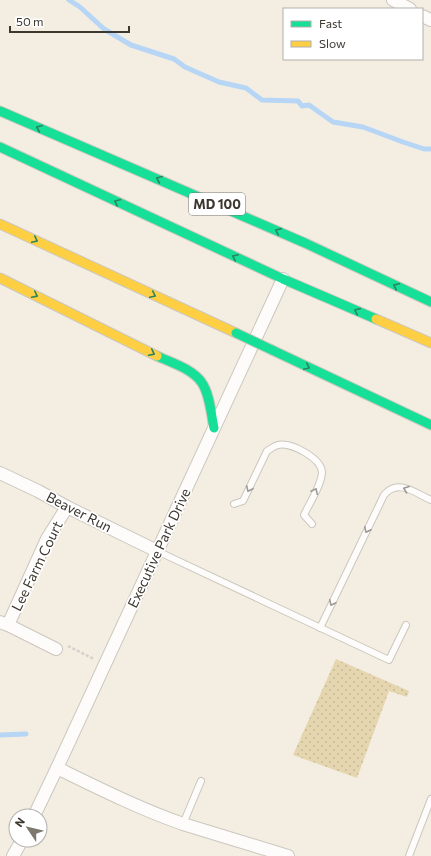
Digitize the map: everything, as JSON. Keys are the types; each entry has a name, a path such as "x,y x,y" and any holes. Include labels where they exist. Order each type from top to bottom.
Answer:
{"highway":[{"name":"MD 100","path":"0,111 305,243 431,302"},
{"path":"0,147 283,279 431,344"},
{"path":"0,224 431,425"},
{"path":"0,278 190,372 202,383 208,398 214,428"}],"street":[{"path":"393,0 408,8"},
{"name":"Executive Park Drive","path":"38,808 58,768 283,279"},
{"name":"Beaver Run","path":"0,473 157,551"},
{"name":"Lee Farm Court","path":"56,648 4,624 47,539 67,507"},
{"path":"58,768 103,790 183,824 288,856"}],"lane":[{"path":"234,504 243,501 268,452 273,447 278,445 286,445 308,454 316,459 321,466 322,473 319,484 304,515 312,524"},
{"path":"320,628 384,495 389,489 396,486 404,488 431,500"},
{"path":"157,551 389,660 406,625"},
{"path":"183,824 201,781"},
{"path":"409,856 431,799"}],"shaded area":[{"path":"336,659 409,691 407,697 389,691 357,778 293,755"}],"waterway":[{"path":"69,0 80,7 104,29 131,45 174,59 185,67 219,82 246,88 262,100 298,101 302,106 309,105 333,122 363,127 424,149 431,149"},
{"path":"0,735 26,734"}],"traffic: fast":[{"path":"0,111 305,243 431,302"},
{"path":"0,147 283,279 376,319"},
{"path":"236,333 272,350"},
{"path":"272,350 431,425"},
{"path":"157,356 188,370 202,383 209,399 214,428"}],"traffic: slow":[{"path":"0,224 236,333"},
{"path":"0,278 157,356"},
{"path":"376,319 431,343"}]}
